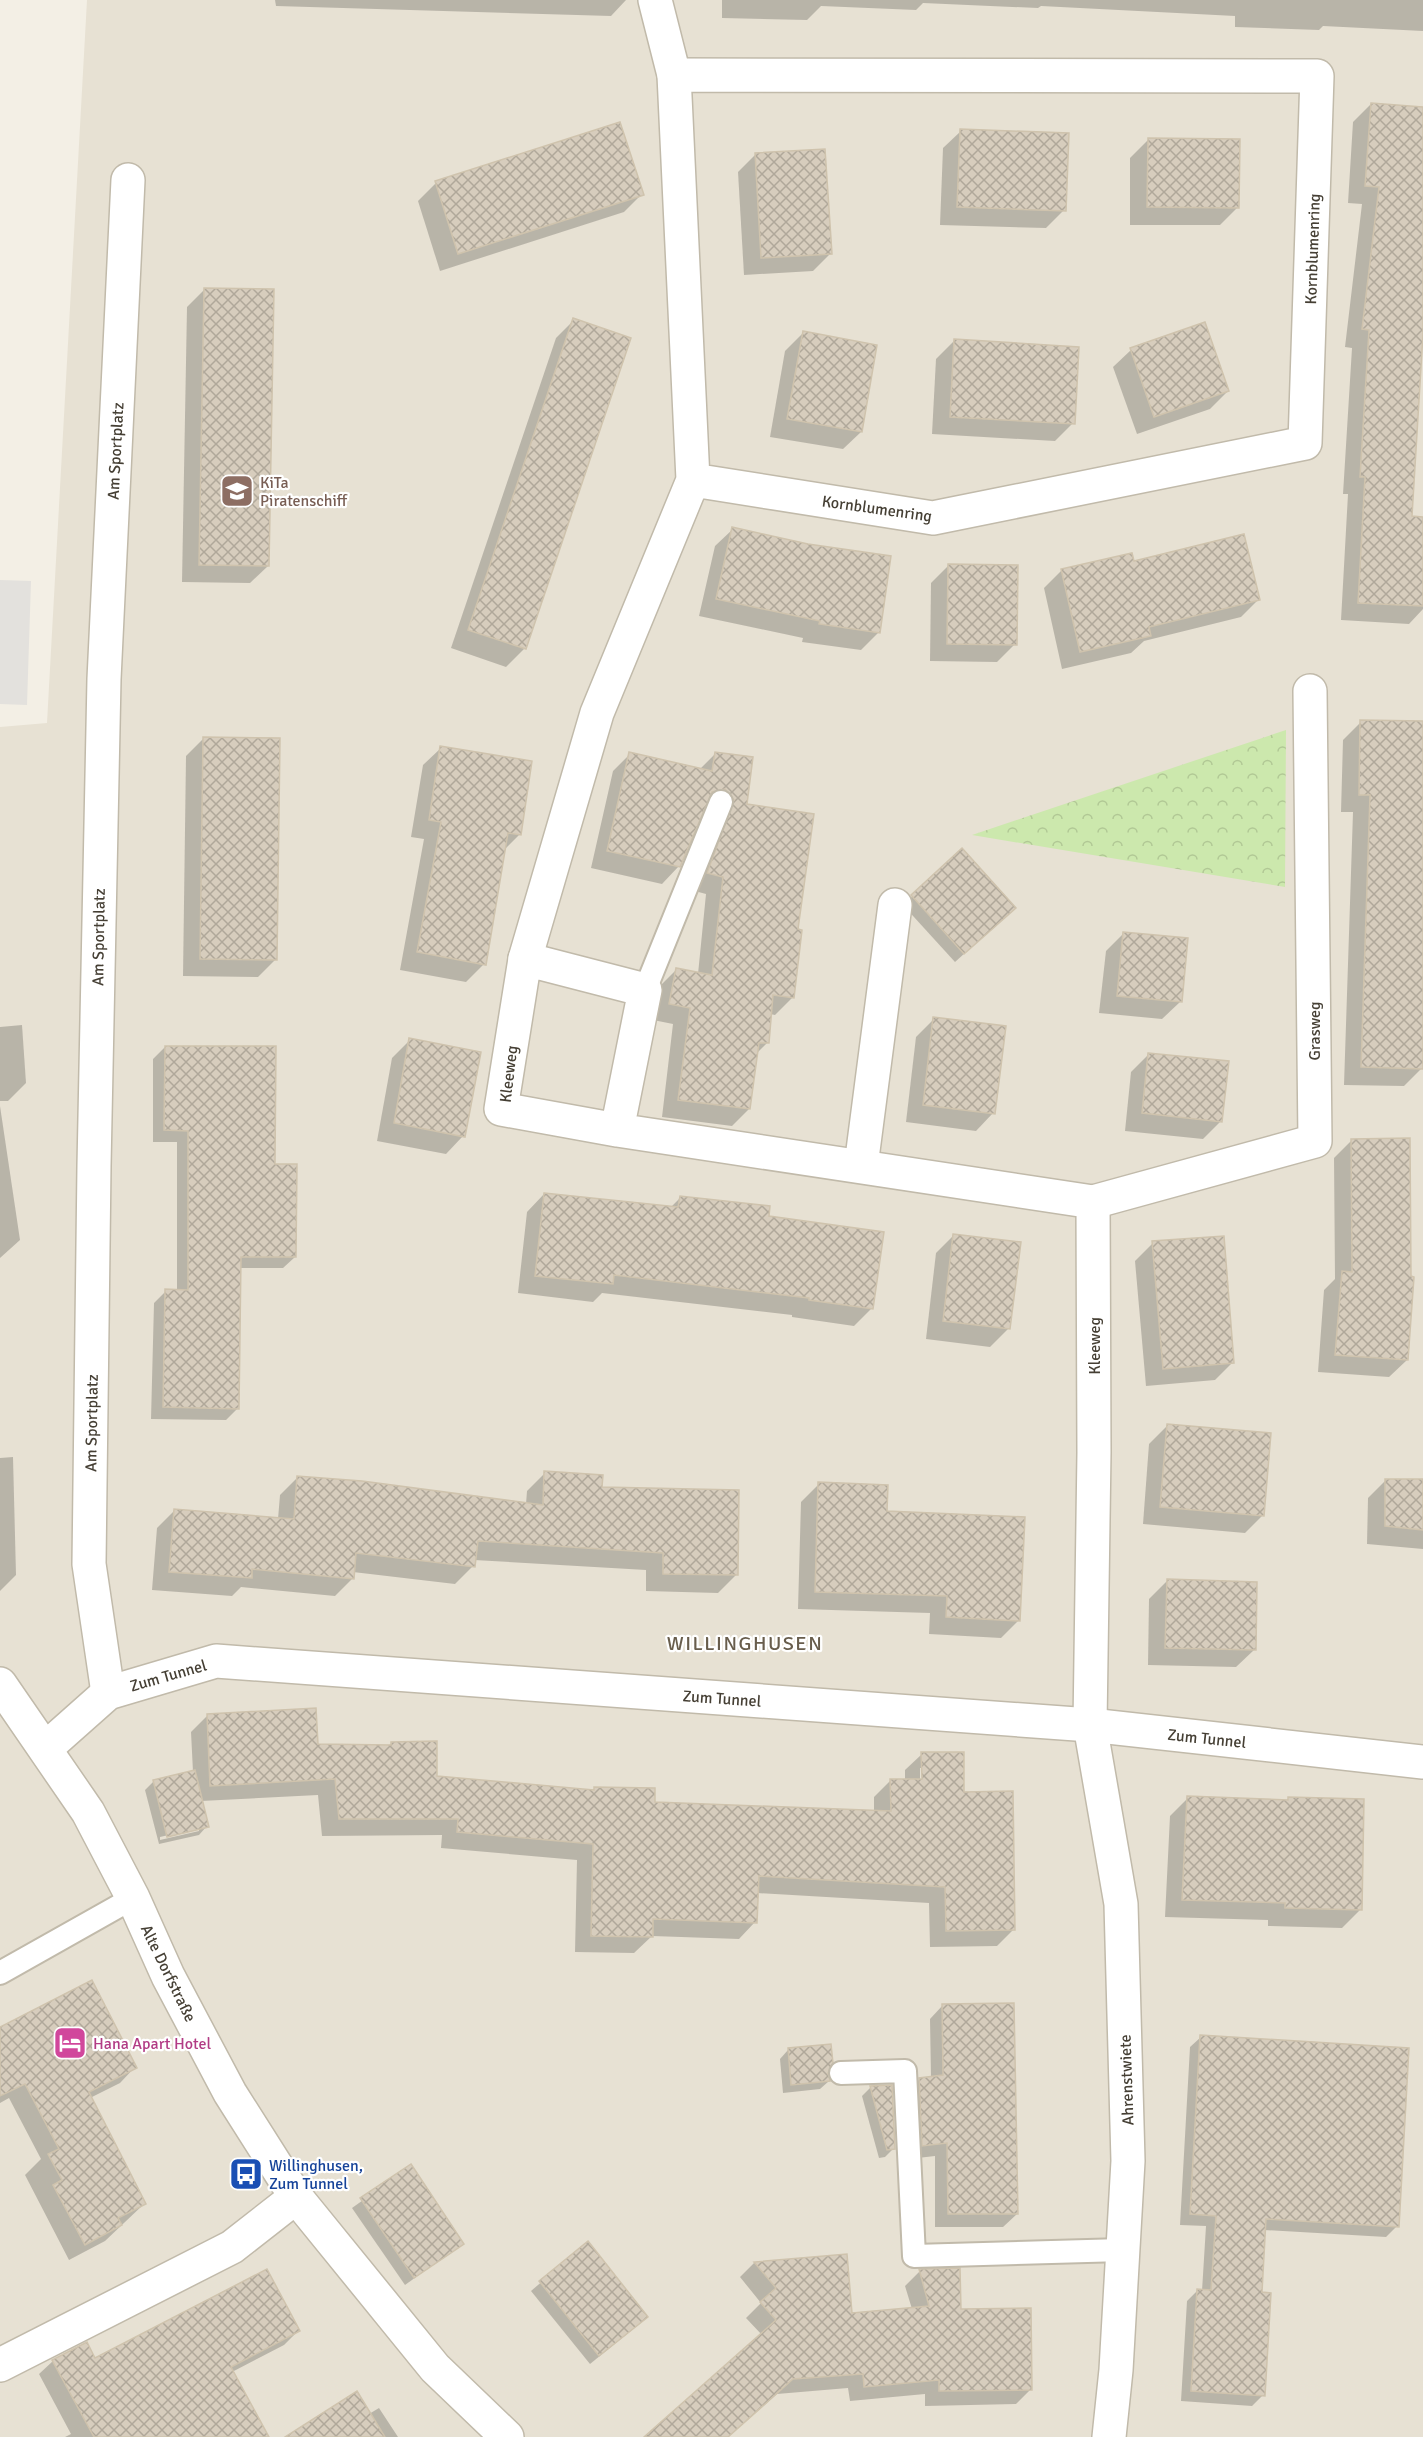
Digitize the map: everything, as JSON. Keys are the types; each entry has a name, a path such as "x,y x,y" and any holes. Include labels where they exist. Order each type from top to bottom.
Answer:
{"street":[{"path":"655,0 674,75 693,480"},
{"name":"Kornblumenring","path":"674,75 1317,76 1305,443 933,518 693,480"},
{"name":"Am Sportplatz","path":"108,1693 89,1564 94,1166 104,679 128,180"},
{"name":"Kleeweg","path":"693,480 600,706 525,959 501,1109 617,1130 1093,1202 1094,1452 1090,1725"},
{"name":"Grasweg","path":"1093,1202 1315,1141 1310,691"},
{"path":"861,1166 895,905"},
{"path":"525,959 645,990 617,1130"},
{"name":"Zum Tunnel","path":"46,1748 108,1693 216,1661 1090,1725 1423,1762"},
{"name":"Alte Dorfstraße","path":"0,1683 88,1812 133,1898 168,1976 230,2093 296,2197 435,2368 507,2437"},
{"name":"Ahrenstwiete","path":"1090,1725 1121,1905 1128,2161 1109,2437"},
{"path":"0,2365 232,2247 296,2197"}],"lane":[{"path":"645,990 721,802"},
{"path":"0,1973 133,1898"},
{"path":"841,2073 906,2071 914,2256 1123,2250"}],"shaded area":[{"path":"87,0 1423,0 1423,2437 0,2437 0,727 47,723"},
{"path":"0,580 31,581 27,705 0,704"}],"green space":[{"path":"1286,730 1285,887 972,835"}],"building":[{"path":"1371,103 1423,107 1423,334 1412,516 1423,517 1423,606 1358,603 1365,477 1360,477 1369,330 1362,329 1379,187 1365,186"},
{"path":"620,122 644,195 458,254 435,181"},
{"path":"960,129 1069,133 1066,211 957,207"},
{"path":"1148,138 1240,139 1239,208 1147,207"},
{"path":"825,149 832,254 761,258 755,153"},
{"path":"204,288 274,289 269,566 199,565"},
{"path":"573,318 631,338 526,649 468,630"},
{"path":"1205,322 1229,391 1154,417 1130,348"},
{"path":"803,331 877,345 862,432 787,419"},
{"path":"954,339 1079,347 1075,424 950,417"},
{"path":"732,527 808,544 891,556 880,633 819,624 820,621 716,599"},
{"path":"1244,534 1260,600 1149,627 1151,636 1080,652 1061,569 1132,553 1134,561"},
{"path":"948,564 1018,565 1017,645 947,644"},
{"path":"1360,720 1423,721 1423,1069 1361,1067 1370,795 1359,795"},
{"path":"203,737 280,738 277,960 200,959"},
{"path":"440,746 532,761 521,835 508,833 486,965 417,952 441,822 429,820"},
{"path":"629,752 712,771 715,752 753,757 747,804 814,814 798,929 802,930 794,998 773,995 769,1043 759,1043 750,1109 678,1100 690,1008 669,1004 676,968 712,975 723,877 707,873 734,800 725,789 712,792 680,867 607,851"},
{"path":"962,848 1016,908 964,954 911,895"},
{"path":"1123,932 1188,938 1182,1002 1117,996"},
{"path":"933,1017 1006,1026 995,1114 923,1105"},
{"path":"409,1038 481,1052 465,1137 394,1123"},
{"path":"165,1046 276,1046 275,1164 297,1164 296,1257 241,1257 239,1409 163,1407 165,1289 188,1290 188,1131 164,1130"},
{"path":"1148,1053 1229,1061 1222,1122 1142,1113"},
{"path":"1410,1138 1411,1276 1414,1277 1408,1360 1335,1355 1342,1271 1352,1272 1351,1139"},
{"path":"544,1193 678,1207 680,1196 770,1206 769,1216 884,1232 873,1309 809,1300 809,1298 614,1275 613,1284 535,1276"},
{"path":"953,1234 1021,1242 1010,1329 943,1321"},
{"path":"1224,1236 1234,1363 1163,1369 1152,1241"},
{"path":"1167,1424 1271,1433 1264,1516 1160,1507"},
{"path":"544,1471 603,1475 602,1487 739,1490 738,1575 663,1574 663,1553 478,1541 475,1567 356,1553 354,1579 252,1569 252,1578 169,1572 174,1509 294,1519 297,1476 362,1481 543,1505"},
{"path":"1385,1479 1423,1479 1423,1530 1385,1526"},
{"path":"818,1482 888,1485 887,1511 1025,1517 1020,1621 946,1617 947,1596 815,1592"},
{"path":"1167,1579 1257,1582 1256,1650 1165,1648"},
{"path":"316,1708 318,1744 391,1745 391,1742 437,1741 437,1776 594,1790 594,1787 655,1788 655,1802 891,1811 890,1779 922,1779 921,1752 964,1752 964,1792 1013,1791 1015,1930 946,1931 945,1887 759,1876 757,1923 653,1919 653,1937 591,1936 593,1844 457,1832 458,1819 339,1819 335,1779 210,1786 207,1714"},
{"path":"195,1770 209,1827 167,1837 153,1780"},
{"path":"1187,1796 1288,1800 1288,1797 1364,1799 1362,1910 1285,1908 1285,1903 1182,1900"},
{"path":"92,1980 137,2068 89,2092 146,2204 118,2218 122,2225 85,2245 53,2185 62,2180 48,2154 59,2149 25,2084 0,2096 0,2027"},
{"path":"1014,2003 1018,2214 948,2214 947,2143 922,2146 919,2078 943,2075 942,2004"},
{"path":"1200,2035 1409,2048 1399,2227 1266,2219 1262,2292 1271,2293 1265,2396 1191,2391 1197,2289 1211,2290 1216,2216 1190,2214"},
{"path":"831,2044 833,2063 828,2073 830,2081 791,2085 788,2048"},
{"path":"892,2085 895,2149 887,2150 870,2086"},
{"path":"411,2164 464,2244 414,2278 360,2198"},
{"path":"588,2241 648,2317 599,2356 539,2281"},
{"path":"847,2254 852,2313 929,2306 919,2269 960,2268 961,2309 1031,2308 1032,2390 939,2391 939,2380 864,2387 863,2374 793,2379 728,2437 644,2437 776,2320 760,2302 776,2288 754,2262"},
{"path":"267,2269 300,2331 231,2367 269,2437 94,2437 52,2360 87,2342 95,2358"},
{"path":"357,2391 385,2437 285,2437"}],"place":[{"name":"KiTa Piratenschiff","path":"237,491"},
{"name":"Hana Apart Hotel","path":"70,2043"},
{"name":"Willinghusen, Zum Tunnel","path":"246,2174"}],"district":[{"name":"WILLINGHUSEN","path":"745,1643"}]}
